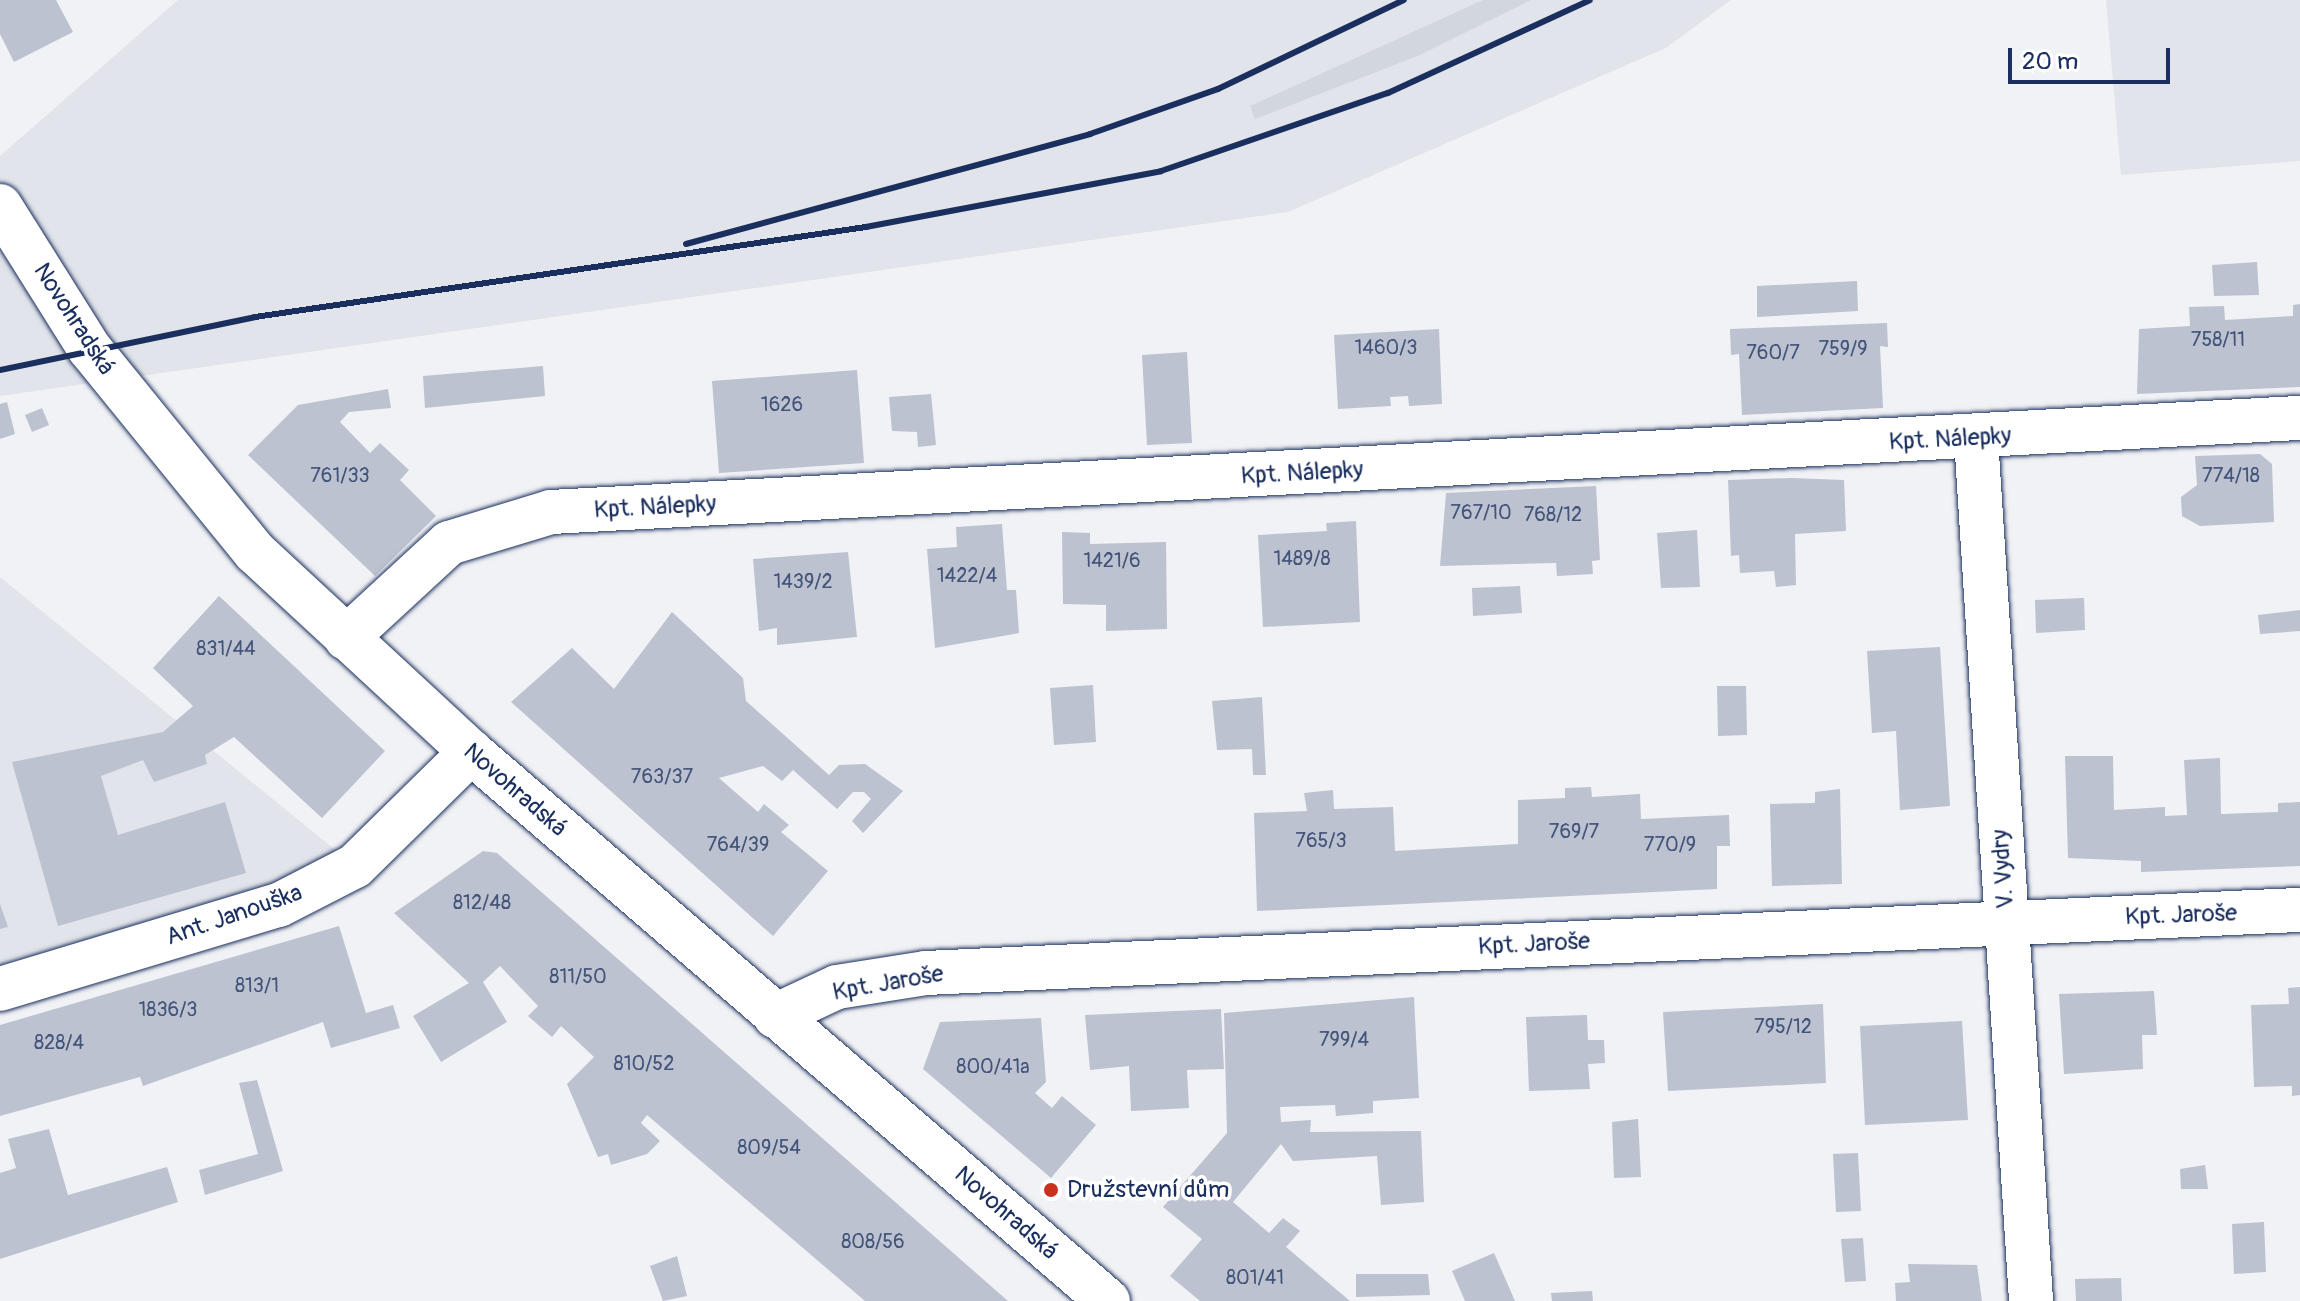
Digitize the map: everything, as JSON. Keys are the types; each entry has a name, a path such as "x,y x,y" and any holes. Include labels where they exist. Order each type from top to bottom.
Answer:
{"street":[{"name":"Novohradská","path":"0,206 89,348 159,440 255,552 471,752 1108,1301"},
{"name":"Kpt. Nálepky","path":"346,638 449,543 551,512 1976,438 2300,418"},
{"name":"V. Vydry","path":"1976,438 2031,1301"},
{"name":"Ant. Janouška","path":"0,989 279,905 355,866 471,752"},
{"name":"Kpt. Jaroše","path":"775,1016 837,987 926,973 2006,921 2300,910"}],"shaded area":[{"path":"178,0 1731,0 1666,48 1288,212 0,396 0,156"},
{"path":"1483,0 1531,0 1420,55 1255,119 1250,106"},
{"path":"2106,0 2300,0 2300,161 2121,175"},
{"path":"0,577 355,866 0,989"}],"building":[{"path":"0,0 56,0 73,32 14,62 0,34"},
{"path":"2257,262 2259,295 2214,296 2212,265"},
{"path":"1857,281 1858,311 1757,317 1757,286"},
{"path":"2300,304 2300,387 2137,394 2139,329 2190,326 2189,307 2224,306 2225,320 2293,316 2293,305"},
{"path":"1887,323 1888,347 1880,346 1883,408 1742,415 1739,354 1731,355 1730,329"},
{"path":"1439,329 1442,404 1409,406 1408,396 1390,397 1391,406 1338,409 1334,335"},
{"path":"1187,352 1192,443 1147,445 1142,355"},
{"path":"543,366 545,396 425,408 423,376"},
{"path":"857,370 864,463 719,473 712,381"},
{"path":"388,389 391,408 349,412 340,422 370,453 380,443 409,470 400,480 436,516 375,576 248,455 298,405"},
{"path":"931,394 936,445 918,447 917,432 892,431 889,397"},
{"path":"7,402 15,434 0,439 0,404"},
{"path":"42,408 49,425 32,432 25,415"},
{"path":"2260,454 2272,464 2274,522 2200,526 2182,516 2181,497 2197,485 2195,456"},
{"path":"1728,480 1844,480 1846,531 1795,534 1796,585 1776,587 1774,571 1740,573 1739,555 1731,556"},
{"path":"1596,486 1600,560 1592,561 1593,574 1557,576 1556,563 1440,566 1446,493"},
{"path":"1356,521 1360,622 1263,627 1258,535 1327,531 1326,523"},
{"path":"1002,524 1007,590 1016,590 1019,633 935,648 927,549 957,547 956,527"},
{"path":"1697,530 1700,587 1661,588 1657,533"},
{"path":"1062,532 1090,533 1090,544 1166,542 1167,629 1106,631 1106,605 1063,604"},
{"path":"848,552 857,637 777,645 777,628 759,631 753,559"},
{"path":"1520,586 1522,613 1473,616 1472,588"},
{"path":"219,596 385,751 322,818 234,737 205,755 207,764 154,782 143,760 101,776 118,835 225,802 246,873 58,926 12,762 163,732 193,706 153,668"},
{"path":"2084,598 2085,630 2036,633 2035,600"},
{"path":"2300,610 2300,631 2260,634 2258,615"},
{"path":"672,612 743,678 746,701 829,775 839,765 865,764 903,791 863,833 852,821 871,799 864,792 853,792 837,809 793,770 782,781 763,766 719,778 758,812 764,804 789,825 781,832 828,871 773,936 511,702 572,648 614,689"},
{"path":"1940,647 1950,806 1900,810 1896,731 1872,733 1867,651"},
{"path":"1093,685 1096,742 1054,745 1050,688"},
{"path":"1717,686 1746,686 1747,735 1718,736"},
{"path":"1262,697 1266,775 1253,775 1252,749 1217,750 1212,701"},
{"path":"2065,756 2113,756 2114,810 2165,807 2165,816 2187,815 2184,760 2220,758 2221,814 2278,812 2278,803 2300,802 2300,866 2141,872 2141,861 2068,858"},
{"path":"1591,787 1592,797 1640,794 1641,819 1729,815 1730,846 1717,846 1717,889 1257,911 1254,813 1307,811 1304,793 1333,790 1334,809 1393,807 1395,851 1518,844 1518,800 1565,798 1565,788"},
{"path":"1840,789 1842,884 1772,886 1770,804 1815,803 1815,792"},
{"path":"483,851 497,853 1008,1301 865,1301 647,1115 641,1123 660,1141 647,1154 611,1165 608,1154 598,1157 567,1084 594,1057 561,1026 552,1037 528,1016 538,1006 500,966 483,982 507,1022 441,1062 413,1016 469,983 394,913"},
{"path":"0,904 8,927 0,929"},
{"path":"339,926 366,1013 393,1005 400,1028 331,1048 323,1022 143,1086 140,1077 0,1116 0,1025"},
{"path":"2300,987 2300,1095 2292,1096 2292,1086 2254,1087 2251,1005 2289,1004 2288,988"},
{"path":"2154,991 2157,1035 2142,1035 2143,1069 2064,1074 2059,994"},
{"path":"1414,997 1419,1098 1373,1101 1373,1113 1336,1116 1335,1105 1280,1107 1281,1122 1311,1120 1310,1132 1421,1131 1424,1202 1381,1205 1377,1156 1293,1161 1281,1144 1233,1202 1269,1233 1283,1218 1300,1231 1286,1247 1350,1301 1200,1301 1170,1276 1202,1239 1163,1207 1227,1133 1224,1013"},
{"path":"1823,1004 1826,1083 1668,1091 1663,1012"},
{"path":"1221,1009 1224,1069 1187,1070 1189,1108 1131,1111 1129,1066 1090,1070 1085,1015"},
{"path":"1587,1015 1588,1040 1604,1040 1605,1063 1588,1064 1590,1089 1529,1091 1526,1017"},
{"path":"1041,1018 1046,1082 1035,1093 1052,1108 1062,1096 1096,1125 1051,1178 923,1069 940,1022"},
{"path":"1962,1021 1968,1120 1865,1125 1860,1026"},
{"path":"257,1080 283,1171 205,1195 199,1170 258,1154 239,1083"},
{"path":"1638,1119 1641,1177 1614,1178 1612,1122"},
{"path":"49,1129 68,1195 167,1167 178,1202 0,1259 0,1173 16,1168 8,1139"},
{"path":"1858,1153 1861,1211 1836,1212 1833,1154"},
{"path":"2205,1165 2208,1189 2181,1189 2180,1169"},
{"path":"2264,1222 2266,1272 2234,1274 2232,1224"},
{"path":"1863,1238 1866,1281 1845,1282 1841,1239"},
{"path":"1494,1253 1515,1301 1465,1301 1452,1271"},
{"path":"677,1256 687,1296 663,1301 650,1266"},
{"path":"1908,1264 1977,1265 1982,1301 1896,1301 1895,1283 1910,1282"},
{"path":"1356,1274 1428,1274 1430,1295 1356,1297"},
{"path":"2121,1278 2122,1301 2076,1301 2075,1279"},
{"path":"1592,1291 1593,1301 1552,1301 1551,1293"}],"railway":[{"path":"686,244 1090,134 1218,89 1404,0"},
{"path":"0,370 255,317 866,227 1161,171 1388,93 1590,0"}],"place":[{"name":"Družstevní dům","path":"1051,1190"}]}
